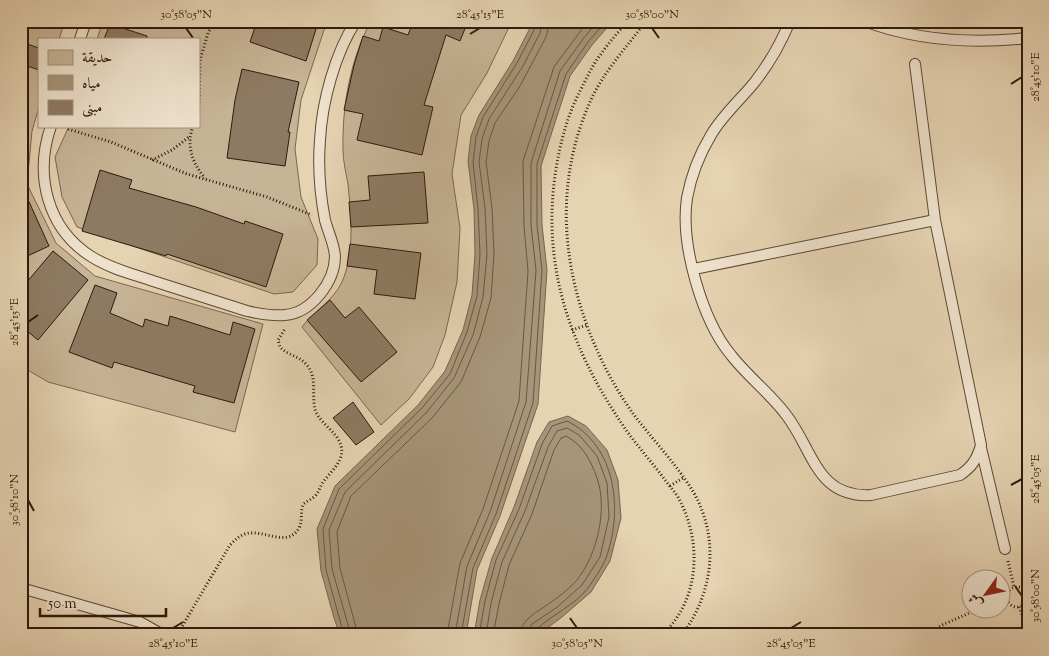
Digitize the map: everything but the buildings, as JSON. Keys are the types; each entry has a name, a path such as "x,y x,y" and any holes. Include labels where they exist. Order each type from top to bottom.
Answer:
{"lane":[{"path":"80,38 86,21"},
{"path":"51,128 44,155 44,179 49,202 59,224 74,242 92,257 114,268 247,312 287,315 306,308 320,295 330,277 335,257 332,238 325,220 320,179 320,139 325,99 337,61 356,21"},
{"path":"790,21 774,54 755,81 711,134 696,165 687,199 686,234 701,300 713,329 730,355 787,416 802,437 821,473 830,484 843,492 871,495 960,475 970,468 977,457 981,445"},
{"path":"864,21 878,27 918,37 962,42 1028,38"},
{"path":"915,64 936,220 981,445 1005,549"},
{"path":"694,269 936,220"},
{"path":"21,588 140,622 163,635"}],"path":[{"path":"200,60 208,33 215,21"},
{"path":"627,21 600,54 578,95 562,139 553,185 551,232 557,278 572,330 592,375 621,423 681,502 691,528 695,556 692,584 681,610 662,635"},
{"path":"646,21 613,63 590,100 575,142 566,186 566,231 572,275 587,325 605,368 633,414 694,494 706,524 710,556 706,588 694,618 682,635"},
{"path":"192,128 189,137 193,160 198,170 206,179"},
{"path":"68,129 111,142 187,174 266,197 325,220"},
{"path":"152,160 172,150 189,137"},
{"path":"177,635 230,545 238,537 246,533 255,532 278,538 290,536 297,531 300,526 303,505 315,495 320,486 336,469 340,460 342,451 339,442 334,433 322,421 314,407 314,380 312,373 302,360 280,347 278,340 286,326 287,315"},
{"path":"572,330 587,325"},
{"path":"670,486 683,478"},
{"path":"1005,549 1014,587 1020,587 1027,594 1027,600 1024,605 1020,607 1012,605"},
{"path":"1020,607 1028,629"},
{"path":"928,635 942,625 962,616"}],"green space":[{"path":"21,21 65,21 59,38 38,38 38,110 32,131 27,184 56,243 95,276 263,324 235,432 48,382 21,366"},
{"path":"103,21 329,21 324,30 301,100 295,149 301,197 318,239 317,265 293,292 274,294 77,227 62,197 55,157 68,128 200,128 200,38 97,38"},
{"path":"371,21 512,21 487,73 461,115 452,174 460,228 457,282 445,335 433,367 409,399 381,425 302,327 338,289 349,258 351,221 343,154 344,117 353,67"}],"water":[{"path":"531,21 613,21 592,45 570,76 541,166 542,225 547,270 538,404 500,516 477,570 466,635 340,635 321,571 317,529 335,486 418,405 445,371 463,330 472,295 475,254 474,209 468,161 471,136 479,115 513,61 530,28"},
{"path":"568,416 586,426 607,450 618,480 621,518 610,561 591,592 538,635 474,635 480,600 492,558 514,507 537,442 549,422"}]}
